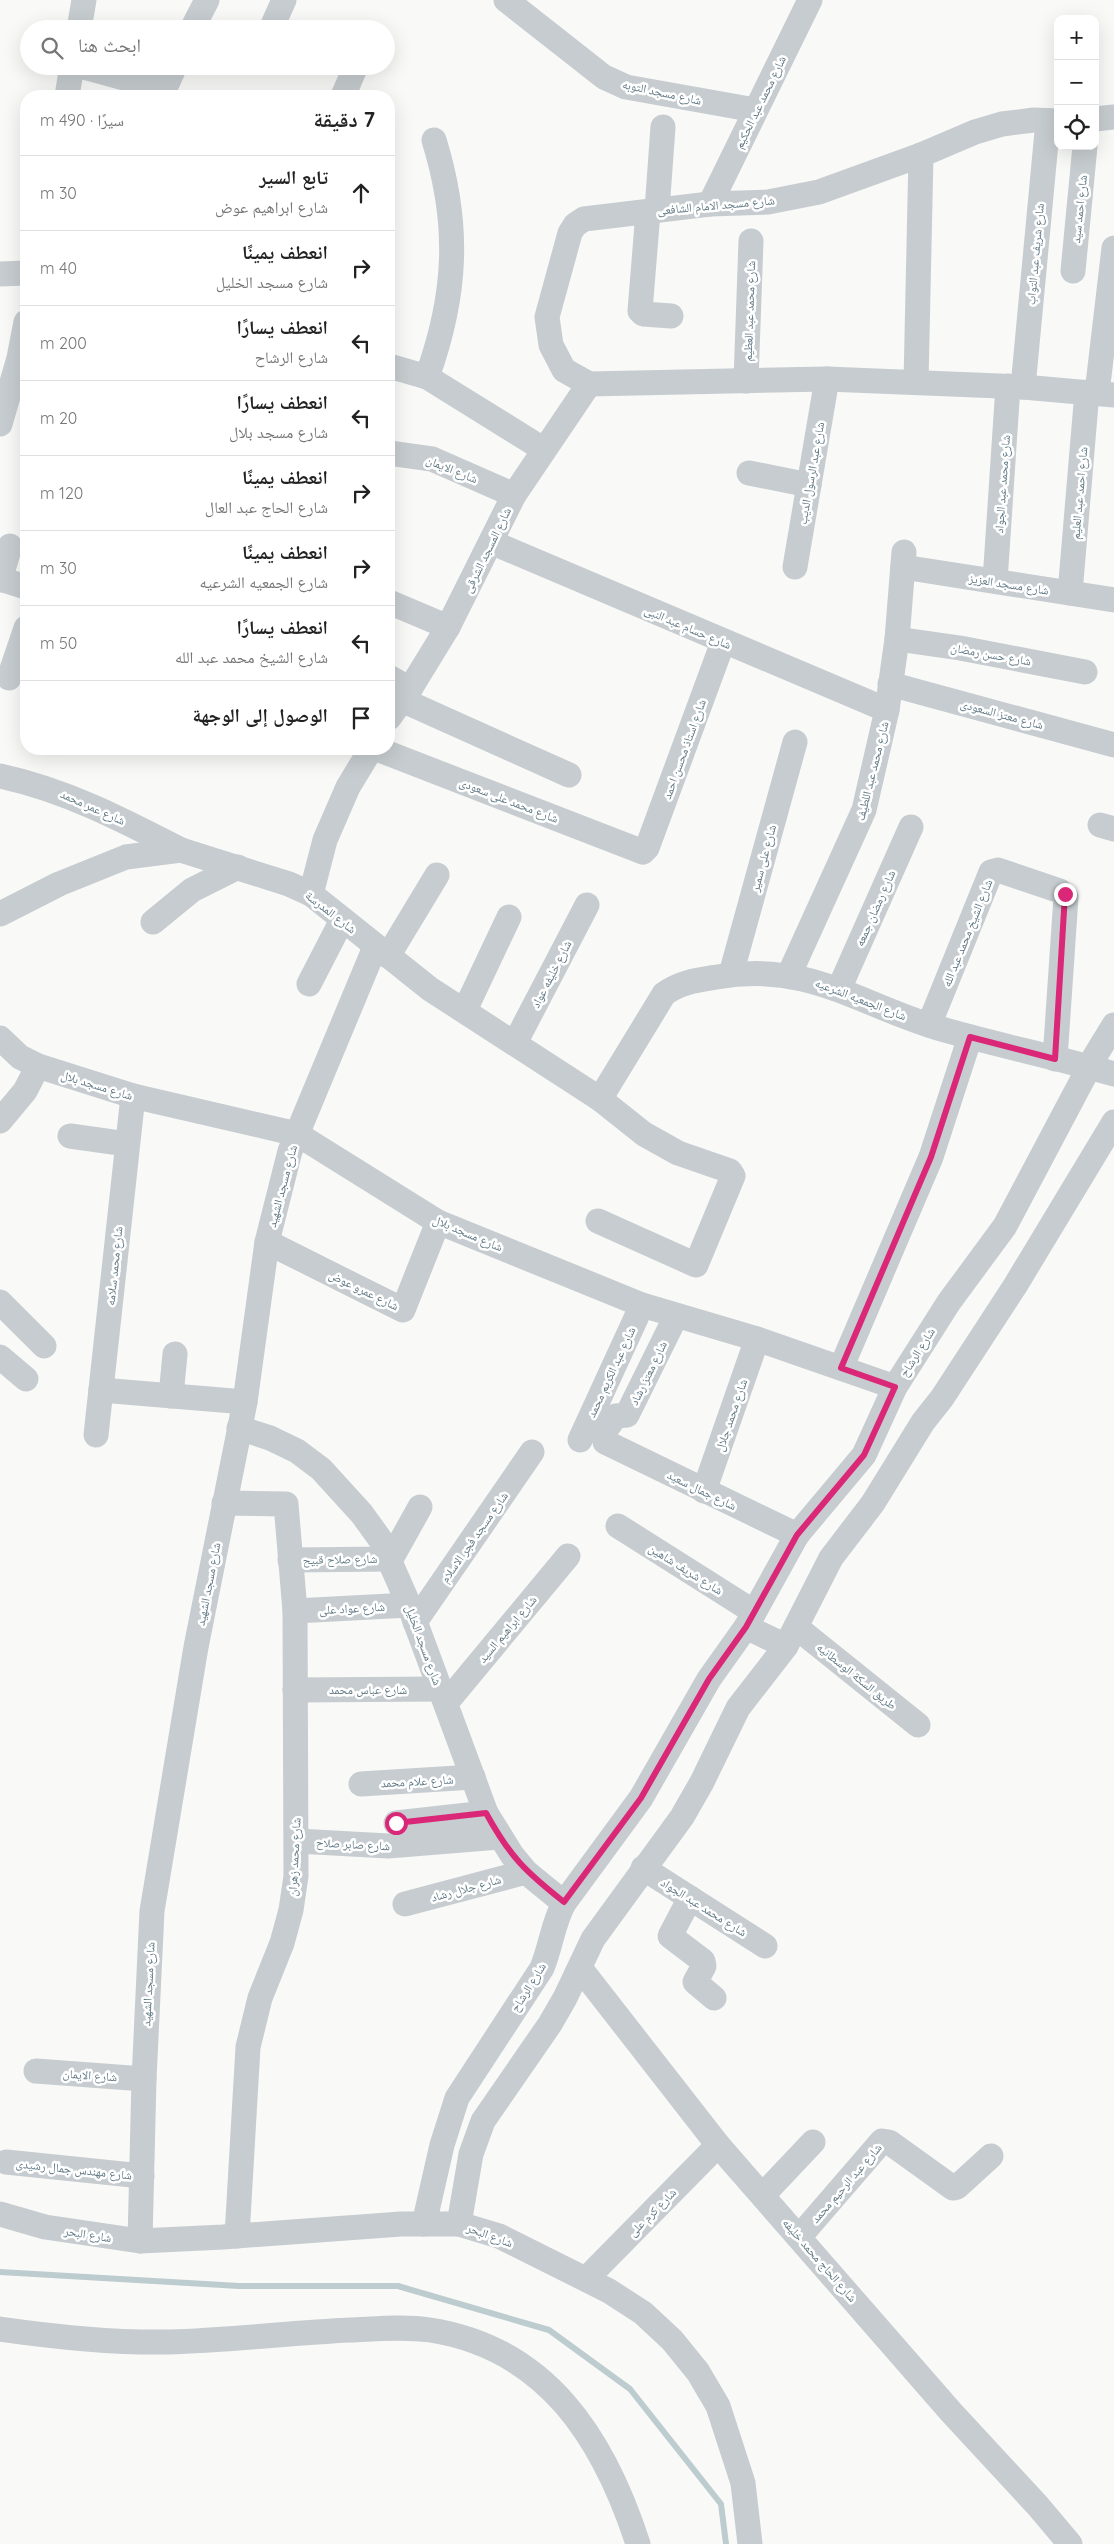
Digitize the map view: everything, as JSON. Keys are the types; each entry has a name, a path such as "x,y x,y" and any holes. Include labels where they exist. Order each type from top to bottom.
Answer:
{"street":[{"path":"81,20 84,0"},
{"path":"197,20 207,0"},
{"path":"275,20 284,0"},
{"name":"شارع مسجد التوبه","path":"506,0 536,10 604,77 626,88 755,110"},
{"name":"شارع محمد عبد الحكيم","path":"710,204 810,0"},
{"path":"68,90 70,75"},
{"path":"112,75 157,88 171,75"},
{"path":"346,90 352,75"},
{"path":"1099,119 1114,117"},
{"name":"شارع مسجد الامام الشافعى","path":"589,384 564,370 552,345 547,317 570,233 575,225 584,219 710,204 768,202 818,192 1002,124 1053,121"},
{"name":"شارع شريف عبد التواب","path":"1016,386 1053,121"},
{"path":"663,126 640,311 643,314 670,316"},
{"path":"427,377 446,319 453,259 449,198 434,140"},
{"name":"شارع احمد سيد","path":"1072,271 1086,150"},
{"path":"916,382 921,155"},
{"name":"شارع محمد عبد العظيم","path":"746,380 751,241"},
{"name":"شارع احمد عبد العليم","path":"1070,593 1099,393 1114,248"},
{"path":"0,274 20,273"},
{"path":"0,424 20,351"},
{"path":"395,368 427,377 543,449"},
{"path":"589,384 827,378 1016,386 1099,393"},
{"name":"شارع عبد الرسول الديب","path":"795,567 827,378"},
{"name":"شارع المسجد الشرقى","path":"400,702 448,627 514,495 543,449 589,384"},
{"name":"شارع محمد عبد الجواد","path":"995,582 1016,386"},
{"name":"شارع الايمان","path":"395,454 432,459 514,495"},
{"path":"749,473 809,485"},
{"name":"شارع حسام عبد النبى","path":"491,542 887,710"},
{"path":"10,546 0,580 20,585"},
{"name":"شارع مسجد العزيز","path":"904,560 995,582 1114,600"},
{"name":"شارع محمد عبد اللطيف","path":"789,975 862,816 887,710 897,639 904,560"},
{"path":"395,605 448,627"},
{"name":"شارع حسن رمضان","path":"897,639 978,651 1085,672"},
{"name":"شارع استاذ محسن احمد","path":"640,852 647,848 723,642"},
{"path":"9,678 20,646"},
{"name":"شارع معتز السعودى","path":"890,684 1114,745"},
{"path":"400,702 569,775"},
{"name":"شارع على سمير","path":"731,974 795,742"},
{"path":"311,894 325,840 348,787 367,755"},
{"name":"شارع محمد على سعودى","path":"392,755 640,852"},
{"name":"شارع عمر محمد","path":"0,776 40,785 81,800 181,850"},
{"name":"شارع رمضان جمعه","path":"839,989 911,827"},
{"name":"شارع المدرسة","path":"0,914 59,884 126,857 181,850 238,867 311,894 430,989 600,1099 644,1134 678,1153 730,1171 733,1178 696,1265 598,1221"},
{"path":"153,922 192,890 238,867"},
{"name":"شارع الشيخ محمد عبد الله","path":"929,1025 991,872 998,870 1060,891 1066,897 1055,1059"},
{"name":"شارع مسجد الشهيد","path":"140,2241 144,2079 153,1902 224,1503 245,1402 267,1242 286,1163 297,1134 382,951 437,875"},
{"name":"شارع خليفه عواد","path":"515,1044 587,905"},
{"path":"465,1010 509,917"},
{"path":"309,984 342,920"},
{"name":"شارع الجمعيه الشرعيه","path":"600,1099 664,994 677,985 731,974 789,975 839,989 929,1025 1101,1070"},
{"name":"شارع الرشاح","path":"459,2224 456,2150 457,2098 542,1968 548,1952 572,1922 625,1823 709,1679 752,1623 797,1535 864,1455 895,1387 949,1302 1005,1226 1101,1070 1114,1025"},
{"path":"841,1368 931,1157 970,1037"},
{"name":"شارع مسجد بلال","path":"0,1038 20,1057 38,1066 132,1096 297,1134 438,1222 642,1305 757,1339 895,1387"},
{"path":"0,1121 25,1091 38,1066"},
{"name":"شارع محمد سلامه","path":"96,1435 132,1096"},
{"name":"شارع الرشاح","path":"572,1922 643,1868 682,1817 738,1708 786,1638 831,1558 873,1503 919,1428 1010,1295 1114,1122"},
{"path":"70,1136 127,1144"},
{"name":"شارع عمرو عوض","path":"267,1242 403,1310 438,1222"},
{"path":"0,1302 44,1346"},
{"name":"شارع عبد الكريم محمد","path":"580,1440 642,1305"},
{"name":"شارع معتز رشاد","path":"607,1444 603,1438 604,1432 616,1416 627,1415 676,1316"},
{"name":"شارع محمد جلال","path":"704,1491 757,1339"},
{"path":"171,1396 176,1354"},
{"path":"0,1357 26,1379"},
{"path":"101,1390 245,1402"},
{"name":"شارع مسجد الخليل","path":"239,1428 276,1441 297,1451 321,1469 362,1514 380,1539 391,1559 412,1613 486,1813 499,1837 526,1872 572,1922"},
{"name":"شارع جمال سعيد","path":"607,1444 797,1535"},
{"name":"شارع مسجد فجر الاسلام","path":"412,1613 532,1452"},
{"name":"شارع محمد زهران","path":"224,1503 286,1504 295,1612 296,1876 291,1910 282,1943 252,2022 248,2047 237,2236"},
{"path":"391,1559 420,1508"},
{"name":"شارع شريف شاهين","path":"618,1526 752,1623 786,1638"},
{"name":"شارع ابراهيم السيد","path":"443,1696 568,1556"},
{"name":"شارع صلاح قبيح","path":"290,1560 391,1559"},
{"name":"شارع عواد على","path":"295,1612 412,1613"},
{"name":"طريق السكة الوسطانيه","path":"786,1638 918,1724"},
{"name":"شارع عباس محمد","path":"296,1690 443,1696"},
{"name":"شارع علام محمد","path":"361,1784 473,1777"},
{"path":"396,1823 486,1813"},
{"name":"شارع صابر صلاح","path":"297,1841 388,1846 499,1837"},
{"name":"شارع محمد عبد الجواد","path":"643,1868 765,1946"},
{"name":"شارع جلال رشاد","path":"406,1904 526,1872"},
{"path":"690,1898 670,1936 703,1961 704,1966 696,1978 696,1984 714,1998"},
{"name":"شارع الرشاح","path":"424,2224 456,2150 484,2121 550,2024 580,1968 572,1922"},
{"name":"شارع الحاج محمد خليفه","path":"580,1968 718,2145 800,2236 951,2412 1038,2506 1070,2544"},
{"name":"شارع الايمان","path":"36,2071 144,2079"},
{"name":"شارع عبد الرحيم محمد","path":"800,2236 882,2141 889,2142 953,2188 991,2156"},
{"path":"763,2195 813,2142"},
{"name":"شارع كرم على","path":"586,2279 718,2145"},
{"name":"شارع مهندس جمال رشيدى","path":"6,2162 142,2176"},
{"name":"شارع البحر","path":"0,2214 45,2227 140,2241 424,2224 459,2224 499,2236 586,2279 642,2313 672,2340 698,2372 718,2406 743,2483 750,2544"},
{"path":"0,2329 69,2339 169,2342 389,2328 428,2329 466,2337 503,2352 536,2374 568,2408 592,2440 612,2474 638,2544"}],"waterway":[{"path":"0,2272 239,2286 398,2286 549,2330 630,2389 721,2504 726,2544"}],"route":[{"path":"396,1823 486,1813 499,1837 526,1872 564,1902 625,1823 657,1772 709,1679 746,1627 797,1535 834,1489 851,1474 864,1455 895,1387 841,1368 931,1157 970,1037 1055,1059 1065,894"}]}
